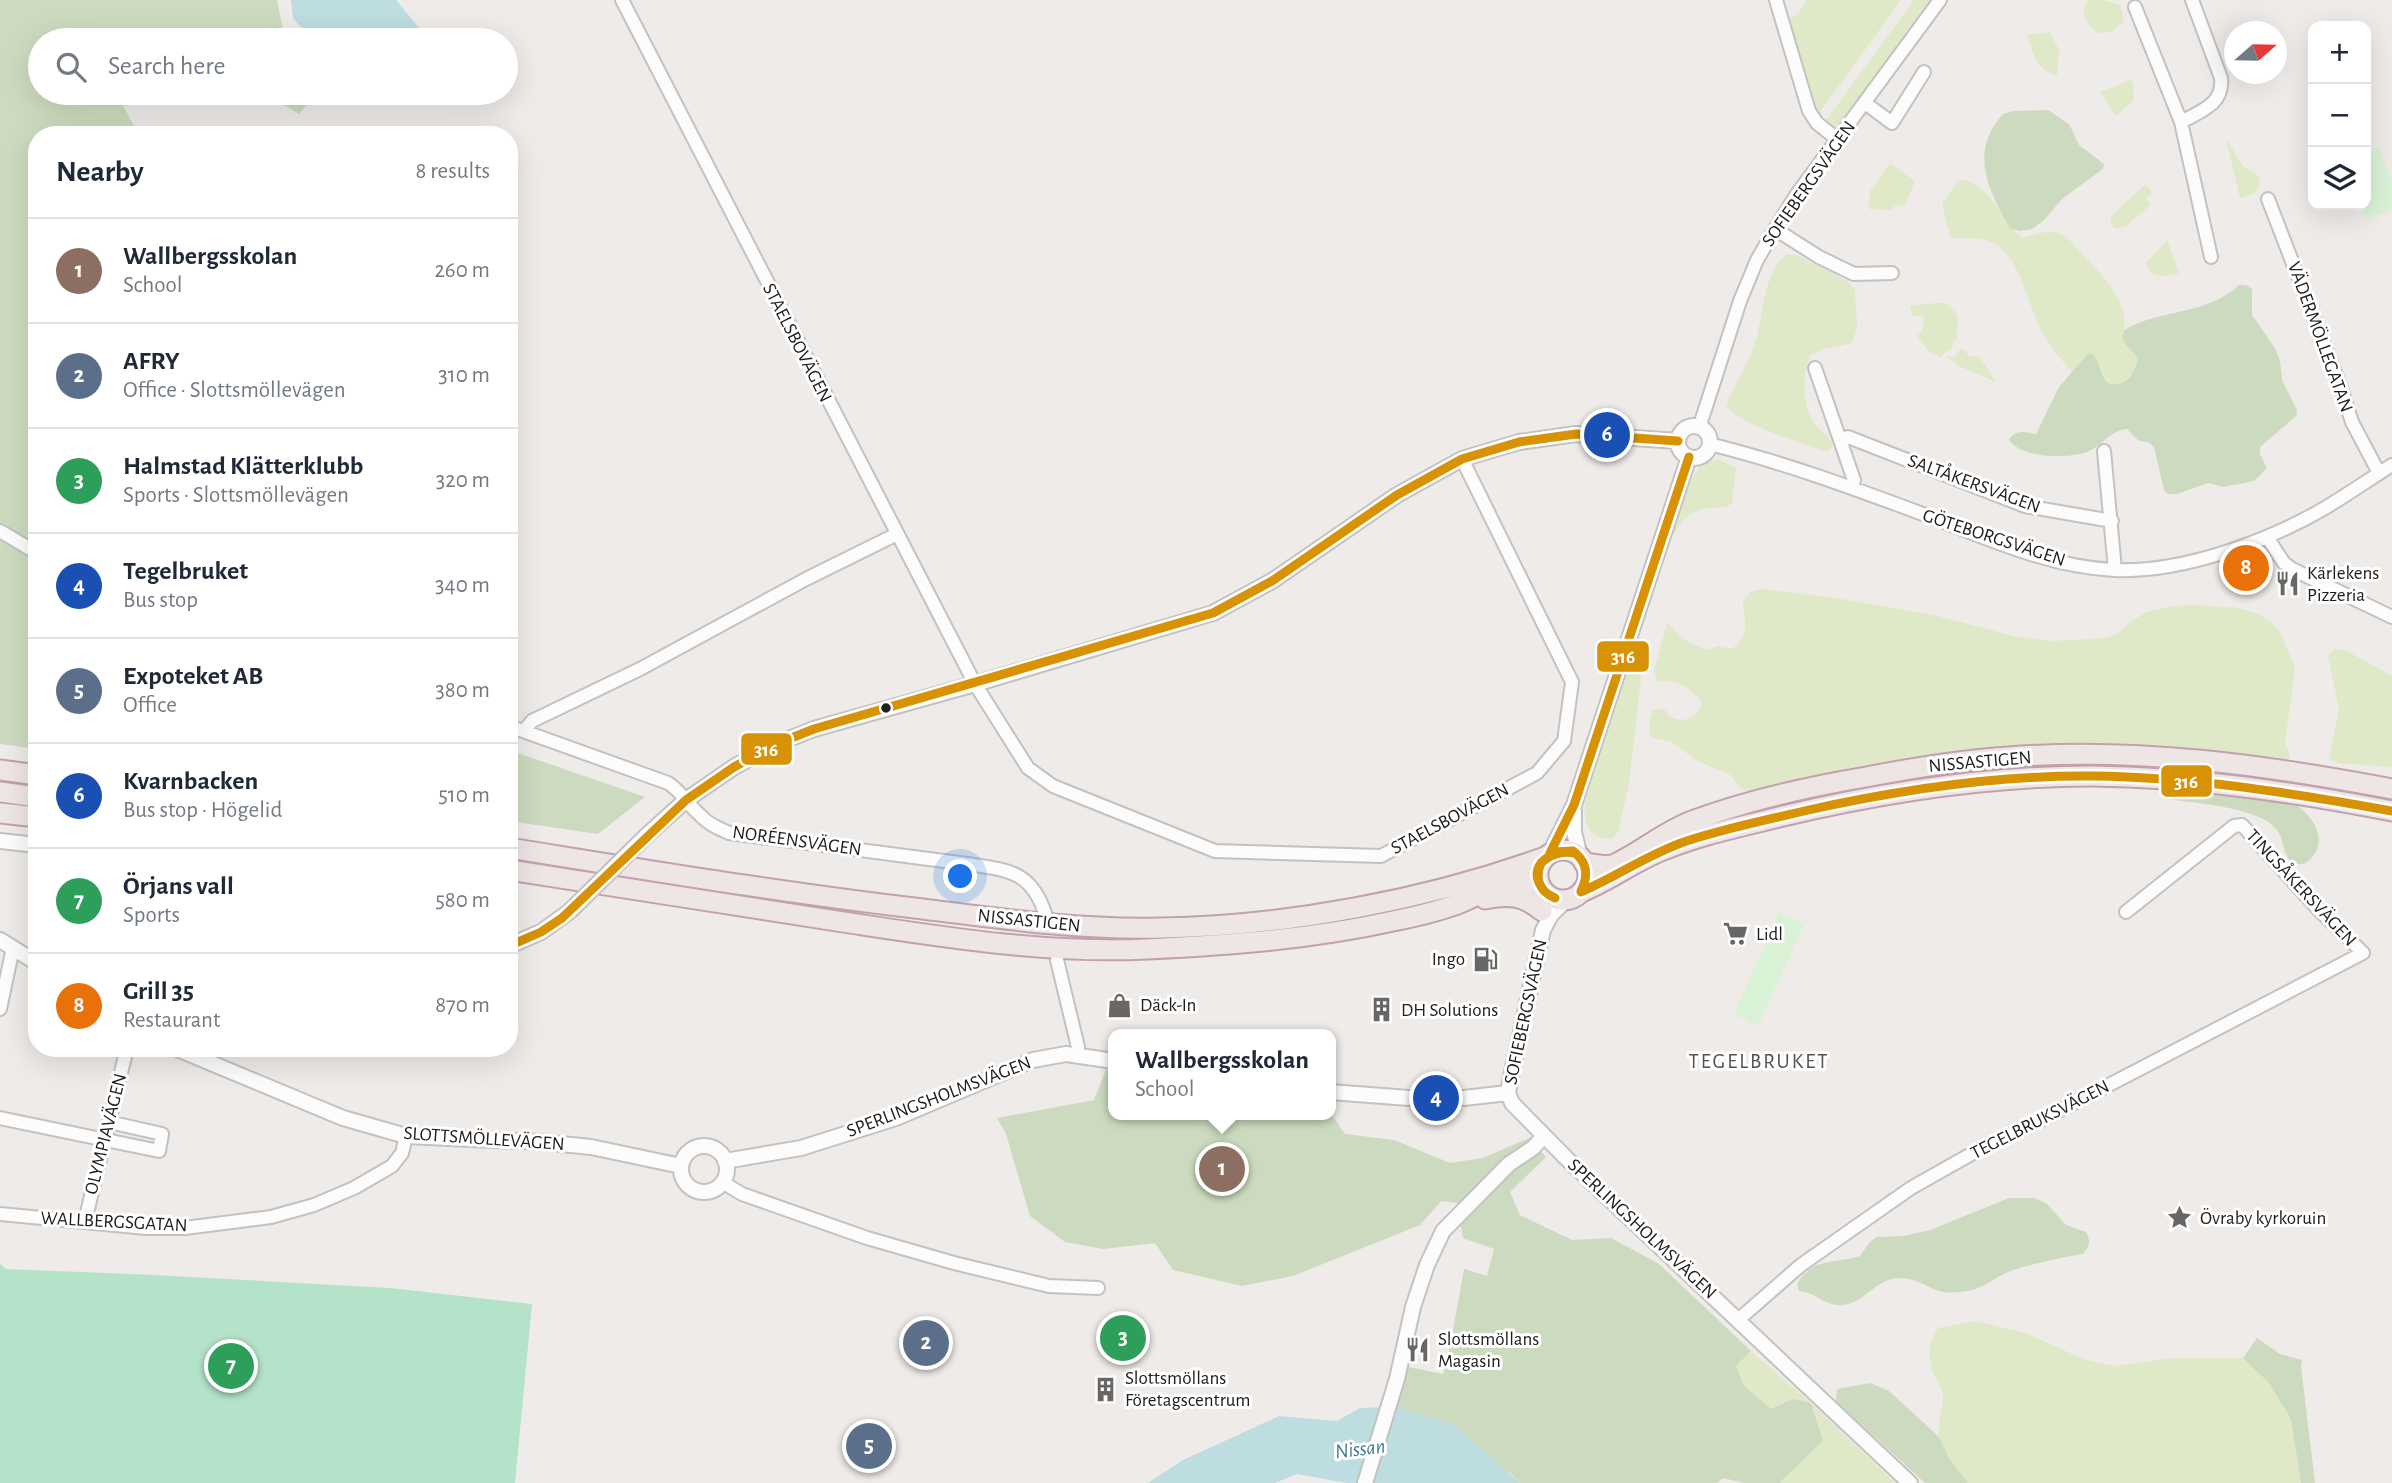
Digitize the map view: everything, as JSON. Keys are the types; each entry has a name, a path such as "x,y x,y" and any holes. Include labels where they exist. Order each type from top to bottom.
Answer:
{"highway":[{"name":"NISSASTIGEN","path":"1582,860 1606,866 1613,865 1676,827 1758,800 1815,786 1917,768 2008,757 2093,755 2187,759 2286,771 2392,789"},
{"path":"0,770 28,774"},
{"name":"NISSASTIGEN","path":"1573,896 1664,849 1727,831 1822,807 1920,789 2011,779 2093,776 2187,781 2287,792 2392,811"},
{"path":"0,792 28,796"},
{"path":"0,813 28,816"},
{"name":"NISSASTIGEN","path":"518,849 803,895 1028,922 1118,928 1233,924 1330,911 1428,891 1548,855"},
{"path":"1566,850 1582,860 1587,878 1573,896 1556,899 1540,886 1539,867 1548,855 1566,850"},
{"name":"NISSASTIGEN","path":"518,871 936,936 1066,948 1140,950 1222,946 1293,938 1394,921 1456,904 1503,883 1518,881 1540,886"},
{"path":"1456,904 1512,895 1526,899 1543,920"}],"street":[{"name":"STAELSBOVÄGEN","path":"622,0 975,684 1028,768 1053,786 1215,851 1381,856 1537,773 1564,741 1573,682 1462,459"},
{"path":"1776,0 1809,111 1817,123 1838,140"},
{"name":"SOFIEBERGSVÄGEN","path":"1699,428 1740,300 1775,229 1890,66 1941,0"},
{"path":"2181,122 2214,102 2221,95 2222,88 2221,78 2192,0"},
{"path":"2135,7 2181,122 2211,257"},
{"path":"1865,103 1892,123 1924,72"},
{"name":"VÄDERMÖLLEGATAN","path":"2267,199 2341,388 2351,422 2379,473"},
{"path":"1775,229 1819,257 1854,274 1892,273"},
{"path":"1815,368 1854,480 1852,488"},
{"path":"1699,428 1707,433 1709,444 1701,456 1689,457 1682,452 1678,441 1684,430 1699,428"},
{"path":"518,942 541,932 570,911 686,800 733,767 776,744 814,729 1213,613 1272,581 1397,495 1462,459 1519,442 1576,434 1678,441"},
{"name":"SALTÅKERSVÄGEN","path":"1840,439 1848,436 2025,506 2112,521"},
{"name":"GÖTEBORGSVÄGEN","path":"1709,444 1768,459 2036,555 2115,570 2141,569 2193,560 2267,537 2324,508 2392,465"},
{"path":"2104,450 2115,570"},
{"path":"1548,855 1574,805 1689,457"},
{"path":"0,531 28,548"},
{"path":"524,731 532,721 664,656 806,579 897,534"},
{"path":"2267,537 2284,563 2292,569 2392,617"},
{"name":"NORÉENSVÄGEN","path":"518,729 668,783 713,826 744,836 1003,869 1033,886 1041,899 1046,916"},
{"path":"1574,805 1574,832 1582,860"},
{"name":"TINGSÅKERSVÄGEN","path":"2126,912 2238,825 2242,825 2317,908 2363,953"},
{"path":"0,841 28,844"},
{"name":"SOFIEBERGSVÄGEN","path":"1508,1093 1543,920 1540,886"},
{"name":"SOFIEBERGSVÄGEN","path":"1543,920 1573,896"},
{"path":"0,940 28,957"},
{"path":"0,1009 13,948"},
{"name":"TEGELBRUKSVÄGEN","path":"1738,1320 1801,1265 1911,1188 1973,1153 2122,1079 2363,953"},
{"path":"1057,960 1078,1055"},
{"name":"SPERLINGSHOLMSVÄGEN","path":"725,1161 816,1144 896,1118 1033,1060 1078,1055 1108,1059"},
{"name":"OLYMPIAVÄGEN","path":"85,1221 125,1057"},
{"name":"SLOTTSMÖLLEVÄGEN","path":"197,1057 343,1118 407,1136 591,1147 681,1166"},
{"path":"1336,1092 1409,1098 1464,1098 1508,1093"},
{"name":"SPERLINGSHOLMSVÄGEN","path":"1508,1093 1512,1103 1544,1136 1910,1483"},
{"path":"0,1118 159,1151 162,1134 109,1122"},
{"name":"WALLBERGSGATAN","path":"0,1214 185,1228 271,1217 314,1205 354,1188 392,1166 402,1153 407,1136"},
{"path":"1365,1483 1397,1378 1413,1307 1427,1265 1443,1231 1509,1164 1533,1148 1544,1136"},
{"path":"703,1146 718,1151 725,1161 726,1174 722,1182 711,1191 696,1190 686,1183 681,1166 688,1152 703,1146"},
{"path":"722,1182 742,1194 899,1248 1049,1286 1098,1288"}],"green space":[{"path":"0,0 277,0 283,28 28,28 28,105 123,105 134,126 28,126 28,748 0,744"},
{"path":"1807,0 1901,0 1820,112 1813,105 1790,18 1798,14"},
{"path":"1914,0 1932,0 1841,123 1835,127 1830,126 1825,122"},
{"path":"2088,0 2103,0 2120,5 2124,21 2111,32 2098,33 2084,13"},
{"path":"2048,29 2059,50 2057,75 2044,70 2040,65 2027,35 2047,33"},
{"path":"2130,80 2133,82 2134,100 2116,116 2100,92"},
{"path":"284,105 306,105 299,114"},
{"path":"2048,110 2069,124 2079,145 2104,164 2103,169 2063,198 2044,220 2032,229 2020,231 2010,228 1989,186 1984,157 1986,143 2003,114 2013,111"},
{"path":"2226,139 2243,166 2258,176 2260,184 2256,193 2240,198"},
{"path":"2379,148 2392,181 2392,209 2367,219 2363,210 2371,210 2371,152"},
{"path":"1890,163 1915,181 1905,205 1895,206 1891,210 1869,209 1870,191"},
{"path":"1965,180 1990,198 2022,238 2050,232 2062,235 2115,292 2124,314 2122,338 2138,359 2133,371 2121,384 2104,381 2102,370 2086,356 2073,372 2043,334 2021,279 2000,247 1989,241 1951,238 1942,204 1958,181"},
{"path":"2146,184 2152,193 2146,198 2151,205 2125,227 2114,228 2110,219 2113,214"},
{"path":"2167,240 2179,273 2164,276 2151,272 2146,263"},
{"path":"1788,254 1797,255 1847,281 1855,290 1857,327 1852,343 1810,355 1806,370 1806,405 1814,423 1831,440 1832,447 1827,452 1744,420 1726,406 1754,346 1768,283 1779,262"},
{"path":"2239,285 2252,289 2252,315 2275,348 2280,361 2282,380 2297,410 2296,416 2260,447 2260,454 2267,468 2254,481 2223,487 2208,483 2177,494 2168,494 2164,490 2154,447 2148,442 2139,441 2127,429 2113,434 2091,450 2072,455 2035,454 2015,446 2009,439 2018,432 2036,434 2059,387 2091,353 2107,382 2118,384 2126,381 2138,359 2122,338 2124,330 2153,318 2213,302"},
{"path":"1946,303 1958,315 1957,338 1952,348 1940,357 1928,351 1917,336 1922,331 1924,316 1912,316 1910,306"},
{"path":"1962,348 1970,357 1979,356 1996,382 1961,367 1946,356 1954,357"},
{"path":"1718,459 1736,468 1732,504 1696,511 1682,523 1671,539 1686,489 1701,464"},
{"path":"1761,589 1836,598 1933,615 2014,636 2052,641 2106,638 2119,633 2146,612 2173,606 2238,608 2258,614 2272,623 2281,634 2295,668 2285,743 2290,754 2289,760 2156,748 2021,747 1932,754 1886,761 1749,792 1740,787 1729,774 1697,761 1672,742 1654,738 1649,734 1653,710 1664,709 1673,718 1683,720 1696,714 1701,705 1701,700 1681,684 1657,682 1654,671 1667,623 1694,645 1708,650 1717,646 1732,649 1744,633 1743,602 1750,592"},
{"path":"2334,649 2345,650 2392,676 2392,767 2336,763 2329,757 2339,710 2328,656"},
{"path":"1644,653 1629,784 1618,832 1612,839 1604,838 1592,833 1589,828 1585,816 1585,802 1632,658"},
{"path":"518,753 645,797 598,834 518,822"},
{"path":"2167,789 2292,802 2313,822 2319,839 2317,848 2304,864 2293,864 2277,830 2269,822 2226,807 2167,799 2163,793"},
{"path":"1779,913 1804,924 1758,1026 1734,1014"},
{"path":"1108,1070 1108,1120 1335,1120 1345,1134 1394,1140 1450,1163 1483,1158 1529,1138 1546,1157 1510,1192 1520,1215 1572,1240 1611,1238 1659,1264 1751,1351 1736,1366 1744,1386 1771,1409 1793,1399 1811,1403 1823,1441 1779,1483 1744,1483 1723,1478 1717,1483 1520,1483 1511,1474 1393,1407 1404,1366 1443,1374 1464,1269 1487,1276 1494,1249 1463,1238 1457,1203 1441,1201 1420,1225 1293,1276 1242,1286 1173,1270 1155,1243 1103,1249 1065,1242 1030,1216 1006,1134 997,1118 1094,1100"},
{"path":"2009,1198 2035,1198 2047,1204 2066,1225 2086,1232 2089,1241 2083,1254 2010,1271 1980,1287 1952,1293 1905,1278 1884,1282 1858,1300 1843,1305 1826,1302 1799,1291 1797,1284 1810,1269 1817,1265 1860,1256 1877,1237 1904,1236 1930,1230"},
{"path":"0,1264 6,1269 390,1288 532,1304 515,1483 0,1483"},
{"path":"1976,1321 2026,1333 2083,1359 2114,1366 2173,1358 2243,1358 2269,1383 2291,1419 2301,1483 1968,1483 1950,1462 1940,1443 1943,1394 1930,1362 1930,1351 1938,1328"},
{"path":"2257,1338 2280,1354 2302,1360 2315,1483 2301,1483 2291,1419 2269,1383 2243,1358"},
{"path":"1751,1351 1811,1403 1895,1483 1779,1483 1823,1441 1793,1399 1771,1409 1744,1386 1736,1366"},
{"path":"1870,1383 1889,1391 1939,1437 1950,1460 1968,1483 1925,1483 1836,1401 1837,1389"}],"water":[{"path":"291,0 396,0 419,28 302,28 293,18"},
{"name":"Nissan","path":"1393,1407 1453,1424 1520,1483 1347,1483 1297,1474 1275,1483 1148,1483 1183,1460 1279,1416 1337,1421 1360,1408"}],"transit line":[{"name":"316","path":"518,942 541,932 562,918 686,800 734,767 776,744 814,729 1213,613 1272,581 1397,495 1462,459 1519,442 1576,434 1678,441"},
{"name":"316","path":"1550,853 1574,805 1689,457"},
{"name":"316","path":"1581,892 1668,848 1711,834 1875,797 1983,781 2056,776 2168,779 2280,792 2392,811"},
{"name":"316","path":"1555,898 1542,888 1538,879 1541,863 1554,852 1573,851 1584,864 1586,874 1581,891"},
{"name":"316","path":"1555,898 1542,888 1538,880 1539,866 1550,856 1574,853"}],"place":[{"name":"Kvarnbacken","path":"1607,435"},
{"name":"Grill 35","path":"2246,568"},
{"name":"Kärlekens Pizzeria","path":"2287,584"},
{"name":"Lidl","path":"1736,934"},
{"name":"Ingo","path":"1485,959"},
{"name":"Däck-In","path":"1120,1005"},
{"name":"DH Solutions","path":"1381,1010"},
{"name":"Tegelbruket","path":"1436,1098"},
{"name":"Wallbergsskolan","path":"1222,1169"},
{"name":"Övraby kyrkoruin","path":"2180,1218"},
{"name":"Halmstad Klätterklubb","path":"1123,1338"},
{"name":"AFRY","path":"926,1343"},
{"name":"Slottsmöllans Magasin","path":"1418,1350"},
{"name":"Örjans vall","path":"231,1366"},
{"name":"Slottsmöllans Företagscentrum","path":"1105,1389"},
{"name":"Expoteket AB","path":"869,1446"}],"district":[{"name":"TEGELBRUKET","path":"1759,1061"}]}
